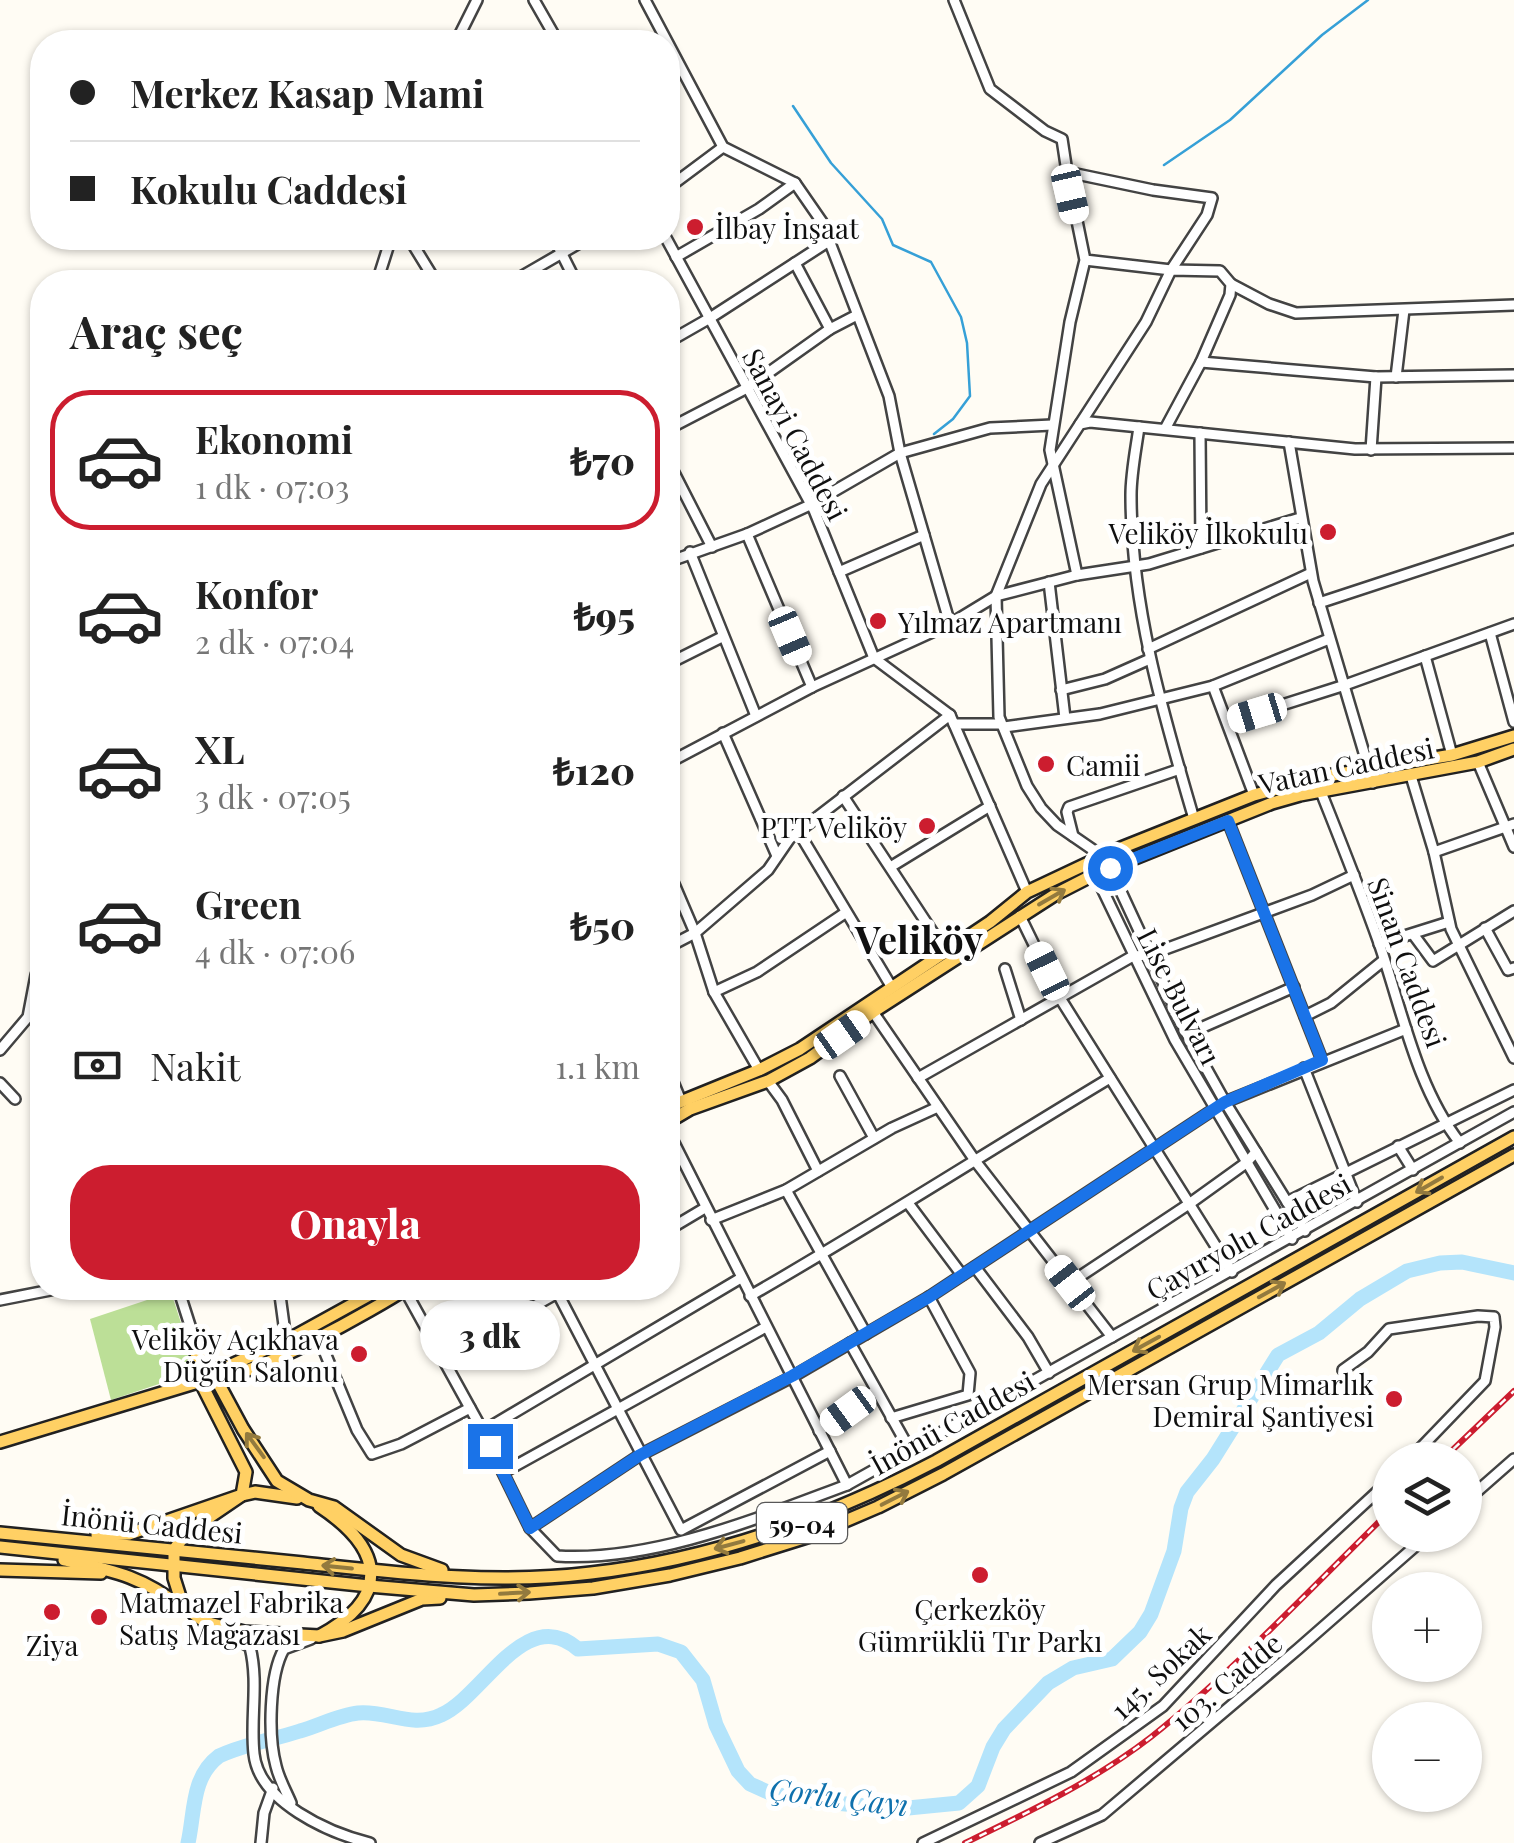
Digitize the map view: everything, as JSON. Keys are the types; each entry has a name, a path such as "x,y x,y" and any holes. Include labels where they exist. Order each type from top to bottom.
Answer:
{"main road":[{"name":"Vatan Caddesi","path":"680,1115 810,1058 1020,916 1095,874 1272,803 1514,736"},
{"name":"Vatan Caddesi","path":"681,1101 764,1076 990,922 1027,892 1102,856 1254,795 1321,778 1411,776 1478,762 1514,749"},
{"name":"İnönü Caddesi","path":"4,1533 476,1578 591,1574 667,1561 805,1522 872,1494 1514,1136"},
{"name":"59-04","path":"3,1548 474,1595 593,1588 670,1575 810,1536 878,1508 1514,1154"},
{"path":"218,1376 360,1300"},
{"path":"0,1442 200,1381 232,1377 385,1300"},
{"path":"194,1338 218,1376 243,1429 278,1480 349,1528 365,1550 371,1570 362,1604 346,1622 319,1636"},
{"path":"194,1338 200,1381 246,1472 242,1495 186,1532 174,1550 180,1598 205,1622"},
{"path":"4,1533 130,1534 255,1492 334,1507 417,1563 476,1578"},
{"path":"3,1548 126,1574 160,1590 205,1622 267,1635 319,1636 342,1631 422,1599 474,1595"},
{"path":"0,1570 126,1574"}],"street":[{"path":"462,30 478,0"},
{"path":"535,0 551,30"},
{"path":"644,0 659,30"},
{"path":"954,0 990,89 1062,140 1085,260 1050,450 1076,575"},
{"path":"680,70 723,147 795,183 822,222 888,396 900,453 950,624"},
{"path":"680,179 723,147"},
{"path":"1067,172 1212,198 1207,215 1170,270 1146,322 1053,462 992,599 1003,726 1027,786 1040,808 1102,856"},
{"path":"676,257 759,209 795,183"},
{"path":"680,335 829,241"},
{"path":"559,250 570,270"},
{"path":"533,270 568,250"},
{"name":"Sanayi Caddesi","path":"672,250 810,505 874,658"},
{"path":"1085,260 1170,270 1220,271 1231,284 1268,304 1296,312 1514,305"},
{"path":"794,263 830,329"},
{"path":"1165,428 1223,316 1231,284"},
{"path":"1396,377 1404,310"},
{"path":"680,423 747,388 830,329 857,315"},
{"path":"1201,362 1376,377 1514,376"},
{"path":"1371,450 1376,377"},
{"path":"1080,424 1165,428 1371,450 1514,448"},
{"path":"680,557 746,534 810,505 900,453 990,428 1052,425"},
{"path":"1139,426 1131,492 1134,566 1159,699 1194,819"},
{"path":"1200,432 1201,548"},
{"path":"1289,442 1311,574 1371,777"},
{"path":"680,483 712,546"},
{"path":"680,756 812,687 950,624 992,599 1076,575 1134,566 1300,518"},
{"path":"746,534 812,687"},
{"path":"839,572 924,536"},
{"path":"1319,603 1514,539"},
{"path":"690,552 756,716"},
{"path":"1061,690 1105,679 1311,574"},
{"path":"1049,582 1065,718"},
{"path":"985,591 992,599"},
{"path":"1228,722 1514,624"},
{"path":"1490,633 1514,722"},
{"path":"680,658 722,637"},
{"path":"680,941 695,933 768,870 798,831 952,720 1003,726 1100,714 1213,686 1330,639"},
{"path":"1425,656 1452,754"},
{"path":"874,658 952,720 1027,892"},
{"path":"1213,686 1254,795"},
{"path":"723,733 778,856"},
{"path":"1478,762 1509,825 1514,847"},
{"path":"1073,836 1070,807 1180,769"},
{"path":"1411,776 1434,852 1449,922 1514,1058"},
{"name":"Sinan Caddesi","path":"1321,792 1379,944 1406,1028 1444,1122 1460,1143"},
{"path":"843,796 945,951"},
{"path":"892,866 990,806"},
{"path":"1228,821 1322,1060"},
{"path":"1434,852 1509,825"},
{"path":"798,831 891,986"},
{"name":"Lise Bulvarı","path":"1110,868 1187,1034 1305,1232"},
{"name":"Lise Bulvarı","path":"1095,874 1175,1040 1292,1239"},
{"path":"918,1078 1133,956 1149,956 1354,876"},
{"path":"680,898 714,992 782,1100 818,1171"},
{"path":"1413,934 1433,960 1514,911"},
{"path":"714,992 757,972 845,913"},
{"path":"1020,916 1060,998 1232,1272"},
{"path":"1379,944 1449,922"},
{"path":"1486,928 1508,970 1514,968"},
{"path":"1305,1016 1331,1003 1384,960"},
{"path":"1005,969 1021,1020"},
{"path":"1175,1040 1294,987"},
{"path":"0,1050 28,1017 30,1006"},
{"path":"874,1012 976,1162 1112,1337"},
{"path":"412,1300 530,1528 640,1455 792,1376 929,1297 1225,1102 1406,1028"},
{"path":"1181,1051 1187,1034"},
{"path":"1304,1068 1357,1202"},
{"path":"840,1076 874,1138"},
{"path":"750,1296 1110,1078"},
{"path":"0,1082 15,1098"},
{"path":"1287,1202 1514,1090"},
{"path":"711,1220 786,1190 874,1138 938,1107"},
{"name":"Çayıryolu Caddesi","path":"530,1528 557,1556 590,1558 738,1526 847,1485 1514,1112"},
{"path":"1398,1146 1413,1170"},
{"path":"1070,1283 1189,1204 1256,1152"},
{"path":"680,1156 847,1485"},
{"path":"786,1190 866,1334"},
{"path":"908,1203 962,1275"},
{"path":"680,1223 705,1208"},
{"path":"974,1267 1028,1337 1049,1373"},
{"path":"483,1431 741,1278"},
{"path":"0,1300 30,1294"},
{"path":"891,1418 968,1395 970,1373 929,1297"},
{"path":"182,1300 194,1338"},
{"path":"281,1300 286,1340"},
{"path":"444,1357 541,1300"},
{"path":"565,1300 594,1366 681,1530 830,1451"},
{"path":"1343,1370 1390,1329 1494,1317 1485,1382 1427,1442"},
{"path":"504,1472 766,1327"},
{"path":"318,1336 357,1430 372,1454 470,1408"},
{"path":"850,1343 911,1452"},
{"path":"820,1431 876,1391"},
{"path":"1482,1487 1511,1461 1514,1474"},
{"name":"145. Sokak","path":"923,1843 1071,1772 1150,1716 1276,1586 1372,1497"},
{"name":"103. Cadde","path":"1040,1843 1102,1815 1409,1552"},
{"path":"205,1622 250,1647 255,1666 254,1756 260,1776 294,1810 323,1828 370,1843"},
{"path":"294,1810 273,1754 274,1678 284,1649 319,1636"},
{"path":"261,1843 264,1813 273,1788"}],"green space":[{"path":"147,1300 174,1300 193,1360 189,1374 111,1400 90,1319"}],"waterway":[{"path":"1164,165 1230,120 1322,35 1368,0"},
{"path":"793,106 831,163 882,219 893,245 931,262 961,317 967,343 970,396 953,419 934,434"},
{"name":"Çorlu Çayı","path":"188,1843 199,1785 219,1756 351,1714 410,1720 441,1715 457,1705 505,1658 540,1637 559,1638 578,1649 658,1644 681,1652 703,1680 716,1725 738,1771 750,1784 770,1793 898,1809 959,1803 978,1786 1004,1729 1048,1683 1073,1668 1112,1659 1140,1632 1151,1614 1174,1551 1187,1492 1213,1459 1278,1355 1319,1333 1360,1299 1407,1271 1462,1262 1514,1273"}],"railway":[{"path":"1461,1442 1514,1391"},
{"path":"965,1843 1084,1782 1151,1737 1243,1656 1372,1529"}],"place":[{"name":"İlbay İnşaat","path":"695,227"},
{"name":"Veliköy İlkokulu","path":"1328,532"},
{"name":"Yılmaz Apartmanı","path":"878,621"},
{"name":"Camii","path":"1046,764"},
{"name":"PTT Veliköy","path":"927,826"},
{"name":"Veliköy Açıkhava Düğün Salonu","path":"359,1354"},
{"name":"Mersan Grup Mimarlık Demiral Şantiyesi","path":"1394,1399"},
{"name":"Çerkezköy Gümrüklü Tır Parkı","path":"980,1575"},
{"name":"Ziya","path":"52,1612"},
{"name":"Matmazel Fabrika Satış Mağazası","path":"99,1617"}],"district":[{"name":"Veliköy","path":"919,938"}],"route":[{"path":"490,1446 530,1528 640,1455 792,1376 929,1297 1225,1102 1322,1060 1228,821 1110,868"}]}
